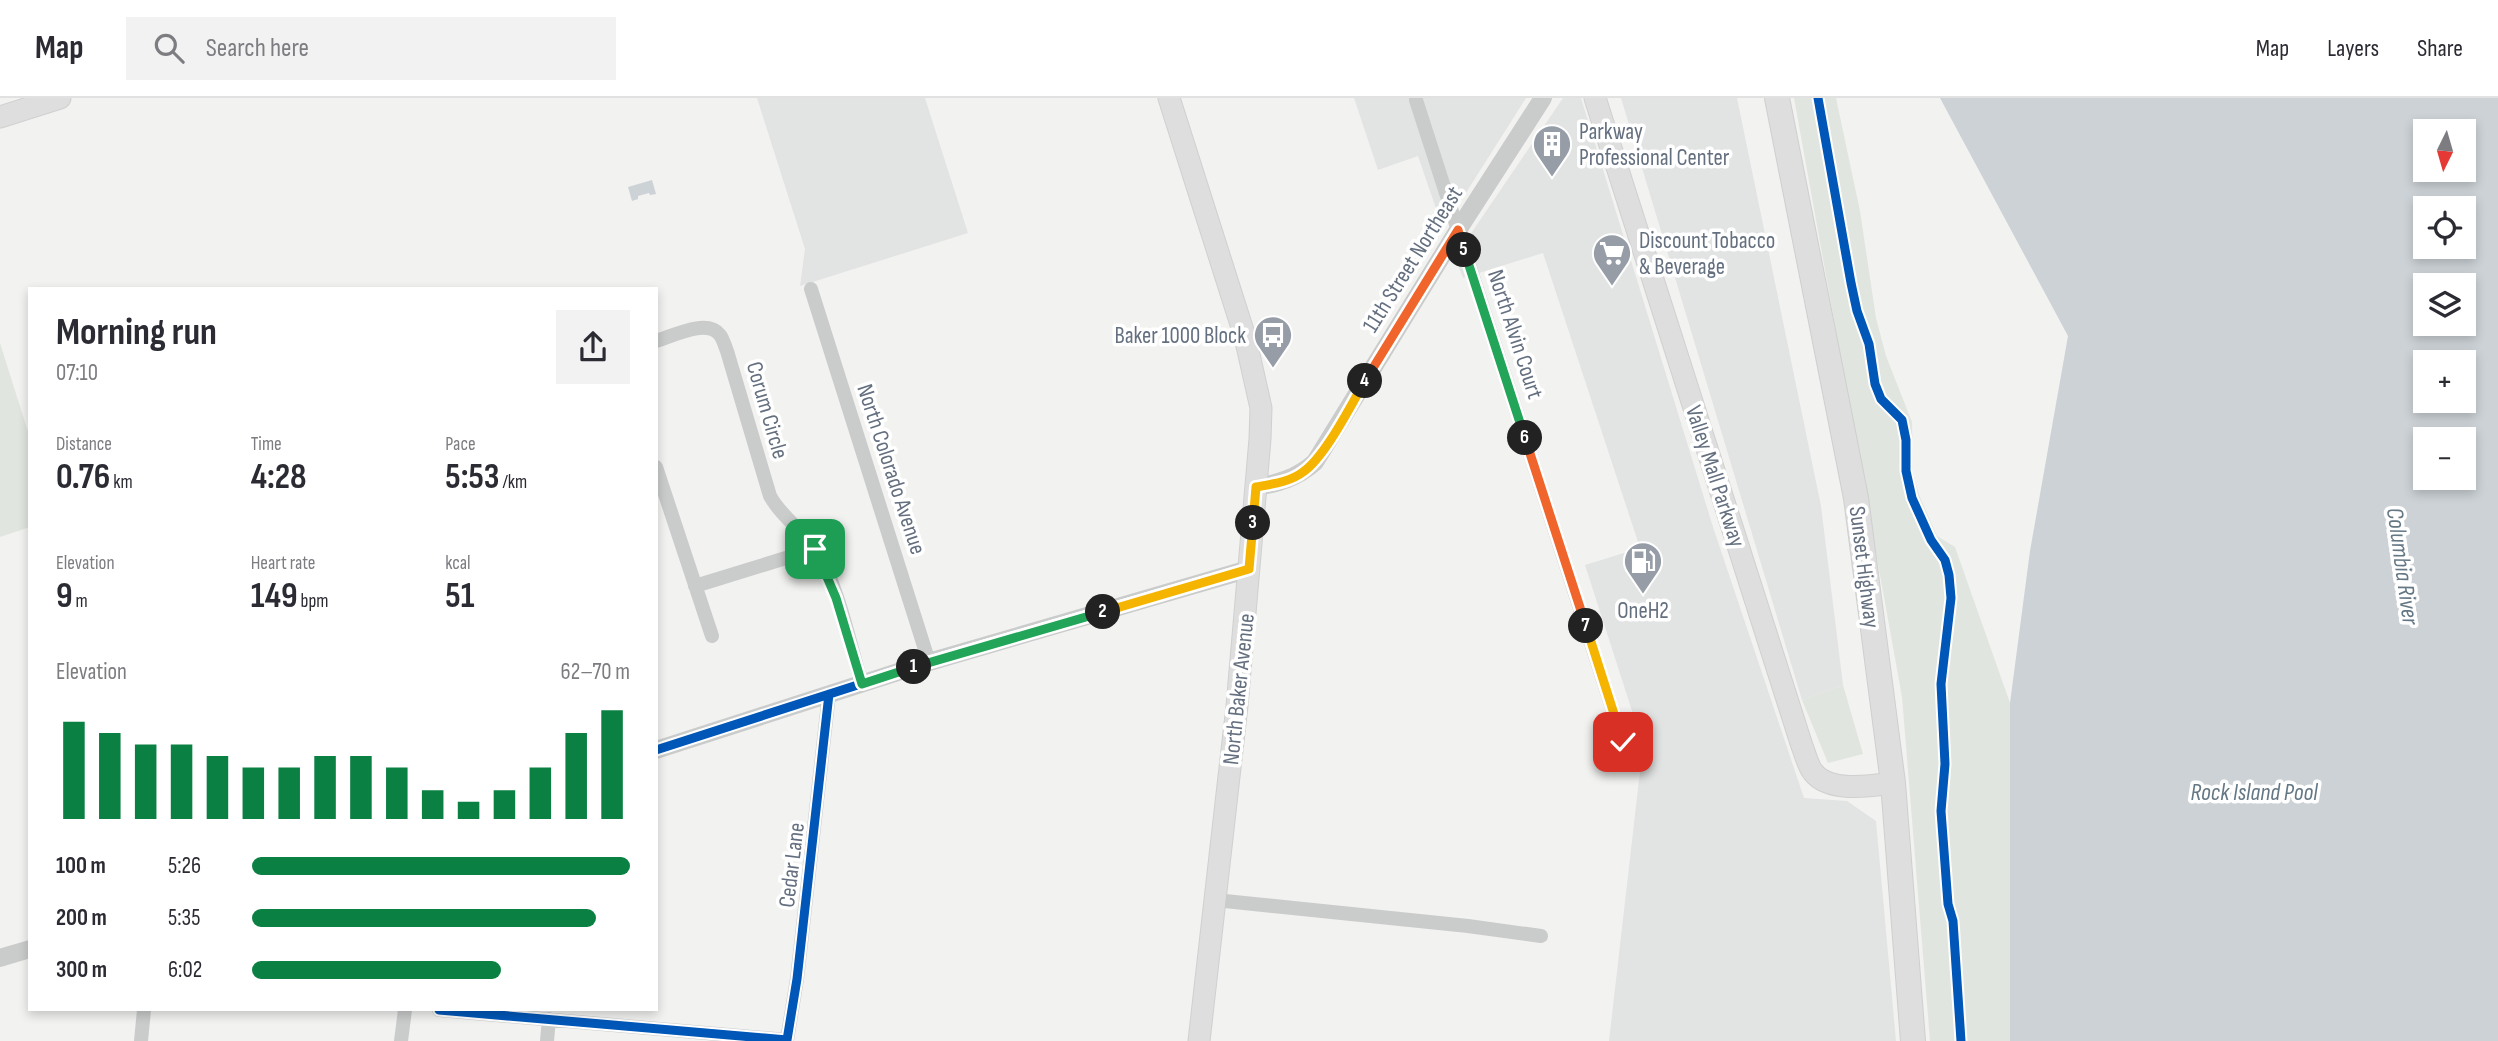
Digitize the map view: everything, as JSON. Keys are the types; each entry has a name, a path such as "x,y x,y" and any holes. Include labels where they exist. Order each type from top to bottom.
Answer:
{"highway":[{"name":"Sunset Highway","path":"1777,98 1856,498 1893,783 1913,1041"}],"main road":[{"path":"0,117 60,98"},
{"name":"North Baker Avenue","path":"1169,98 1245,337 1261,408 1237,706 1199,1041"},
{"name":"Valley Mall Parkway","path":"1595,98 1813,772 1831,783 1860,787 1893,783"}],"street":[{"name":"11th Street Northeast","path":"1256,487 1282,482 1302,473 1315,462 1543,98"},
{"name":"North Alvin Court","path":"1416,100 1623,742"},
{"name":"North Colorado Avenue","path":"811,289 929,662"},
{"name":"Corum Circle","path":"658,340 701,327 710,328 719,334 727,351 770,496 777,508 815,549 836,598 862,684"},
{"path":"658,473 712,636"},
{"path":"695,586 815,549"},
{"path":"658,749 929,662 1249,569"},
{"name":"Cedar Lane","path":"787,1040 829,694"},
{"path":"1215,900 1541,936"},
{"path":"0,958 28,950"},
{"path":"141,1041 144,1011"},
{"path":"401,1041 405,1011"},
{"path":"451,1011 730,1038 787,1040"},
{"path":"547,1041 548,1019"}],"shaded area":[{"path":"757,98 925,98 968,233 800,286 805,249"},
{"path":"1354,98 1526,98 1443,229 1418,156 1378,170"},
{"path":"1563,98 1581,98 1713,527 1804,798 1847,801 1876,821 1896,1041 1609,1041 1643,745 1585,565 1640,548 1543,253 1463,278 1455,257"},
{"path":"1621,98 1737,98 1821,506 1843,685 1802,700"},
{"path":"1794,98 1836,98 1860,211 1876,318 1886,356 1912,422 1913,473 1919,495 1937,536 1955,547 2010,703 2010,1041 1930,1041 1902,697"},
{"path":"0,343 28,432 28,528 0,537"},
{"path":"1843,685 1863,754 1828,763 1802,700"}],"water":[{"name":"Rock Island Pool","path":"1940,98 2498,98 2498,1041 2010,1041 2010,703 2030,551 2068,336"},
{"path":"652,180 656,194 638,196 638,199 632,201 628,187"}],"cycle path":[{"path":"1818,98 1851,283 1857,311 1869,344 1875,384 1881,399 1902,420 1906,440 1906,471 1912,498 1931,540 1945,560 1949,575 1951,598 1941,684 1945,764 1941,811 1948,904 1953,921 1961,1041"},
{"path":"658,749 929,662 1249,569"},
{"path":"451,1011 787,1040 797,979 829,694"}],"place":[{"name":"Parkway Professional Center","path":"1552,178"},
{"name":"Discount Tobacco & Beverage","path":"1612,287"},
{"name":"Baker 1000 Block","path":"1273,369"},
{"name":"OneH2","path":"1643,595"}],"route":[{"path":"815,549 836,598 862,684 1249,569 1256,487 1282,482 1302,473 1315,462 1458,230 1623,742"}],"water label":[{"name":"Columbia River","path":"2403,566"}]}
